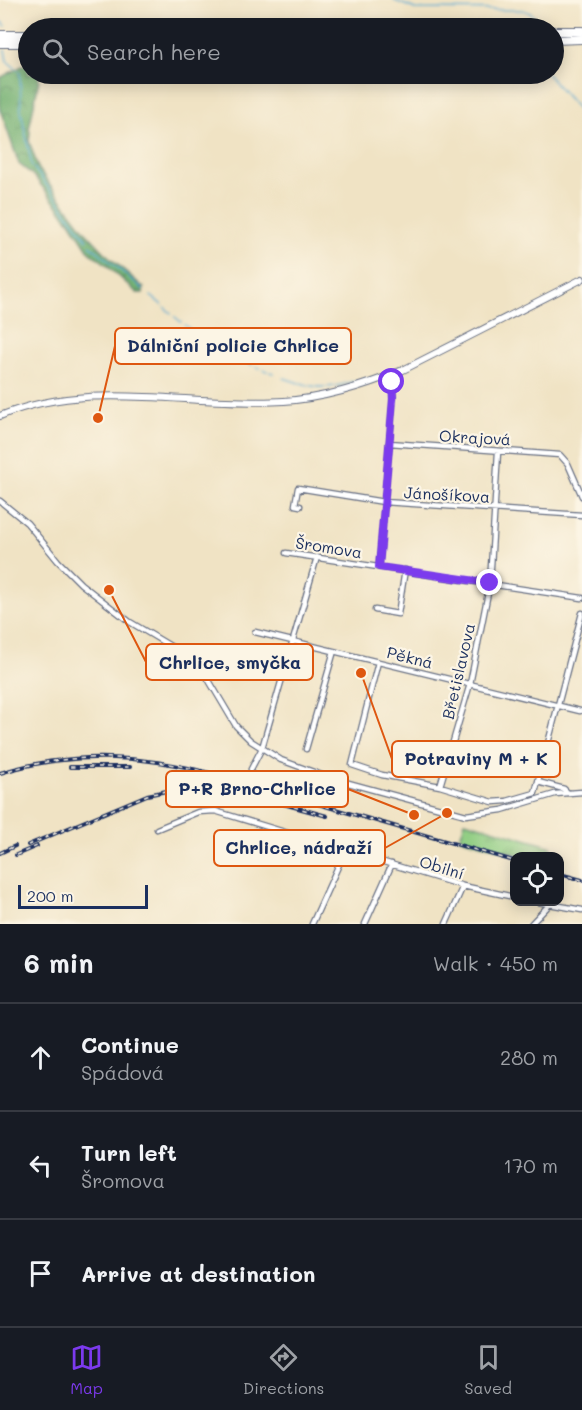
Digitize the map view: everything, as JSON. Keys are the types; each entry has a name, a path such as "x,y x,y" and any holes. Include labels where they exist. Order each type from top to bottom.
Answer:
{"highway":[{"path":"564,31 582,31"},
{"path":"0,35 18,35"},
{"path":"564,40 582,39"},
{"path":"0,43 18,43"}],"street":[{"path":"0,416 39,403 87,396 252,401 307,398 356,388 390,375 582,279"},
{"path":"379,567 394,393 390,375"},
{"name":"Okrajová","path":"389,443 560,455 568,464 582,496"},
{"name":"Břetislavova","path":"440,786 470,684 490,583 498,452"},
{"name":"Jánošíkova","path":"300,506 295,505 298,488 384,502 582,515"},
{"path":"0,501 27,523 62,566 90,592 130,622 187,656 196,664 204,672 236,726 246,737 281,760 313,772 457,814 488,813 550,795 582,792"},
{"name":"Šromova","path":"286,553 582,598"},
{"path":"251,769 262,748 317,557"},
{"path":"375,610 398,614 405,570"},
{"path":"378,662 352,765 382,775 440,786 493,802 533,795 582,613"},
{"name":"Pěkná","path":"255,632 580,711"},
{"path":"306,749 334,651"},
{"path":"538,783 564,789 568,793"},
{"name":"Obilní","path":"157,829 198,812 215,811 463,886 510,896"},
{"path":"312,924 345,851"},
{"path":"365,924 392,864"},
{"path":"446,924 463,886"},
{"path":"531,924 548,906"},
{"path":"561,906 582,910"}],"green space":[{"path":"18,68 18,84 38,84 29,129 29,141 38,168 84,230 109,257 144,288 143,293 137,293 99,258 91,254 71,223 34,176 19,164 0,109 0,78"},
{"path":"465,821 552,847 551,852 510,852 460,838"}],"waterway":[{"path":"393,0 415,9 523,10 534,18"},
{"path":"0,20 5,26"},
{"path":"5,50 7,61 18,70"},
{"path":"20,84 21,111 32,166"},
{"path":"556,84 582,114"},
{"path":"34,168 87,240"},
{"path":"90,245 143,289"},
{"path":"151,296 162,305"},
{"path":"165,308 171,313"},
{"path":"175,317 181,322"},
{"path":"185,325 190,329"},
{"path":"192,331 197,335"},
{"path":"204,340 213,347"},
{"path":"216,350 225,354"},
{"path":"238,360 252,365"},
{"path":"256,367 260,368"},
{"path":"284,378 299,383"},
{"path":"301,383 326,387 352,382 360,383"}],"railway":[{"path":"0,773 55,761 82,758 163,763 218,775 510,860"},
{"path":"70,767 130,767"},
{"path":"28,845 147,795 186,787 232,790 327,816"},
{"path":"0,853 15,846"},
{"path":"16,855 37,846"},
{"path":"564,875 582,880"}],"place":[{"name":"Dálniční policie Chrlice","path":"98,418"},
{"name":"Chrlice, smyčka","path":"109,590"},
{"name":"Potraviny M + K","path":"361,673"},
{"name":"Chrlice, nádraží","path":"447,813"},
{"name":"P+R Brno-Chrlice","path":"414,815"}],"route":[{"path":"392,382 394,389 379,567 490,583"}]}
